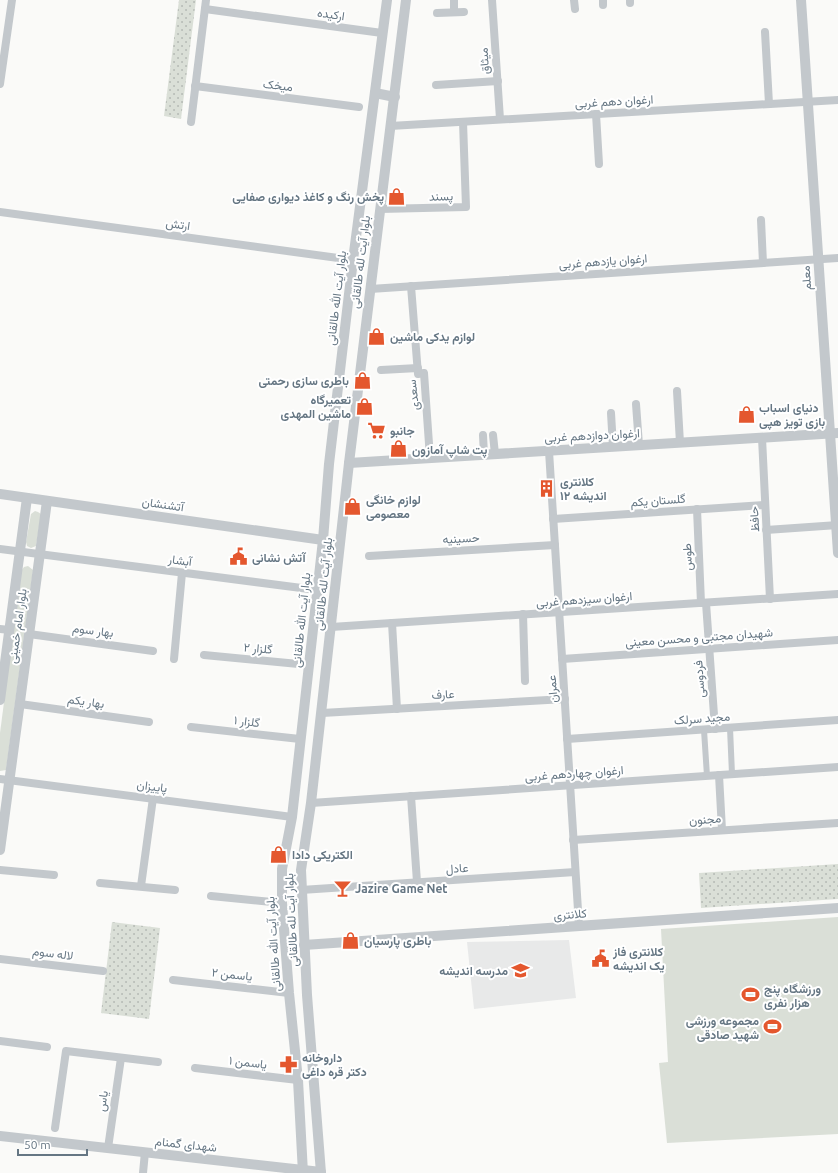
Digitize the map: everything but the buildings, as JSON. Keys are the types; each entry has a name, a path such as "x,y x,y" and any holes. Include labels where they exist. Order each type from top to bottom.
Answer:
{"street":[{"path":"0,84 12,0"},
{"path":"191,122 206,0"},
{"name":"بلوار آیت الله طالقانی","path":"303,1171 298,1080 282,903 282,869 292,817 323,540 329,464 353,260 387,0"},
{"name":"بلوار آیت لله طالقانی","path":"321,1172 304,945 301,870 322,713 348,463 406,0"},
{"path":"454,0 454,12"},
{"name":"میثاق","path":"492,0 500,120"},
{"path":"574,0 575,9"},
{"name":"معلم","path":"801,0 818,259 834,433 838,554"},
{"name":"ارکیده","path":"205,9 382,33"},
{"path":"438,13 464,12"},
{"path":"765,32 769,104"},
{"path":"436,85 498,81"},
{"name":"میخک","path":"195,86 359,108"},
{"path":"375,93 395,97"},
{"name":"ارغوان دهم غربی","path":"390,126 838,100"},
{"path":"596,114 599,164"},
{"name":"پسند","path":"380,209 466,207 464,122"},
{"name":"ارتش","path":"0,212 353,260"},
{"path":"761,220 763,263"},
{"name":"ارغوان یازدهم غربی","path":"370,289 838,258"},
{"name":"سعدی","path":"411,286 418,374 424,373 430,458"},
{"path":"381,370 418,368"},
{"path":"677,391 680,443"},
{"path":"636,404 639,445"},
{"path":"611,413 613,447"},
{"name":"ارغوان دوازدهم غربی","path":"348,463 834,433"},
{"path":"493,435 495,454"},
{"path":"483,436 484,455"},
{"name":"حافظ","path":"762,438 770,599"},
{"name":"عمران","path":"549,451 579,926"},
{"name":"آتشنشان","path":"0,494 323,540"},
{"name":"بلوار امام خمینی","path":"0,700 5,630 20,551 27,498"},
{"name":"بلوار امام خمینی","path":"0,850 5,780 20,704 47,500"},
{"name":"گلستان یکم","path":"553,519 765,504"},
{"name":"طوس","path":"697,509 704,603"},
{"path":"766,530 837,525"},
{"name":"حسینیه","path":"369,556 555,545"},
{"name":"آبشار","path":"0,549 317,590"},
{"path":"319,571 337,572"},
{"path":"174,659 182,573"},
{"name":"ارغوان سیزدهم غربی","path":"331,627 838,594"},
{"name":"فردوسی","path":"704,603 715,729"},
{"path":"523,614 525,682"},
{"path":"392,623 397,709"},
{"name":"بهار سوم","path":"29,634 153,651"},
{"name":"شهیدان مجتبی و محسن معینی","path":"562,659 838,640"},
{"name":"گلزار ۲","path":"204,655 309,665"},
{"name":"عارف","path":"322,713 565,699"},
{"name":"بهار یکم","path":"20,704 148,722"},
{"name":"مجید سرلک","path":"567,739 838,720"},
{"name":"گلزار ۱","path":"191,726 300,739"},
{"path":"730,728 732,774"},
{"path":"704,730 707,776"},
{"name":"ارغوان چهاردهم غربی","path":"311,803 838,767"},
{"path":"719,775 722,830"},
{"name":"پاییزان","path":"5,780 292,817"},
{"path":"411,796 417,882"},
{"path":"141,886 153,798"},
{"name":"مجنون","path":"573,840 838,823"},
{"path":"0,870 54,875"},
{"name":"عادل","path":"302,890 575,872"},
{"path":"100,883 175,890"},
{"path":"211,896 282,903"},
{"name":"کلانتری","path":"304,945 838,908"},
{"name":"لاله سوم","path":"0,959 103,972"},
{"name":"یاسمن ۲","path":"173,980 289,993"},
{"path":"0,1041 47,1046"},
{"path":"55,1128 66,1051 158,1062"},
{"name":"یاس","path":"108,1148 121,1058"},
{"name":"یاسمن ۱","path":"195,1068 298,1080"},
{"name":"شهدای گمنام","path":"0,1136 321,1172"},
{"path":"143,1173 145,1152"}],"shaded area":[{"path":"179,0 196,0 181,119 164,116"},
{"path":"35,511 41,514 36,546 31,548 27,546 26,542 31,514"},
{"path":"28,566 33,570 6,770 0,771 0,733 21,571 24,567"},
{"path":"838,864 838,899 701,908 699,873"},
{"name":"ورزشگاه پنج هزار نفری","path":"838,917 838,1134 667,1143 659,1063 668,1062 661,929"},
{"path":"112,922 160,928 149,1019 101,1013"},
{"name":"مدرسه اندیشه","path":"569,940 576,998 474,1009 467,942"}],"place":[{"name":"پخش رنگ و کاغذ دیواری صفایی","path":"397,196"},
{"name":"لوازم یدکی ماشین","path":"377,336"},
{"name":"باطری سازی رحمتی","path":"362,380"},
{"name":"تعمیرگاه ماشین المهدی","path":"364,406"},
{"name":"دنیای اسباب بازی تویز هپی","path":"746,414"},
{"name":"جانبو","path":"377,430"},
{"name":"پت شاپ آمازون","path":"399,449"},
{"name":"کلانتری ۱۲ اندیشه","path":"547,488"},
{"name":"لوازم خانگی معصومی","path":"353,506"},
{"name":"آتش نشانی","path":"239,557"},
{"name":"الکتریکی دادا","path":"279,854"},
{"name":"Jazire Game Net","path":"342,888"},
{"name":"باطری پارسيان","path":"351,940"},
{"name":"کلانتری فاز یک اندیشه","path":"600,958"},
{"name":"مدرسه اندیشه","path":"521,970"},
{"name":"ورزشگاه پنج هزار نفری","path":"751,995"},
{"name":"مجموعه ورزشی شهید صادقی","path":"772,1027"},
{"name":"داروخانه دکتر قره داغی","path":"289,1064"}]}
